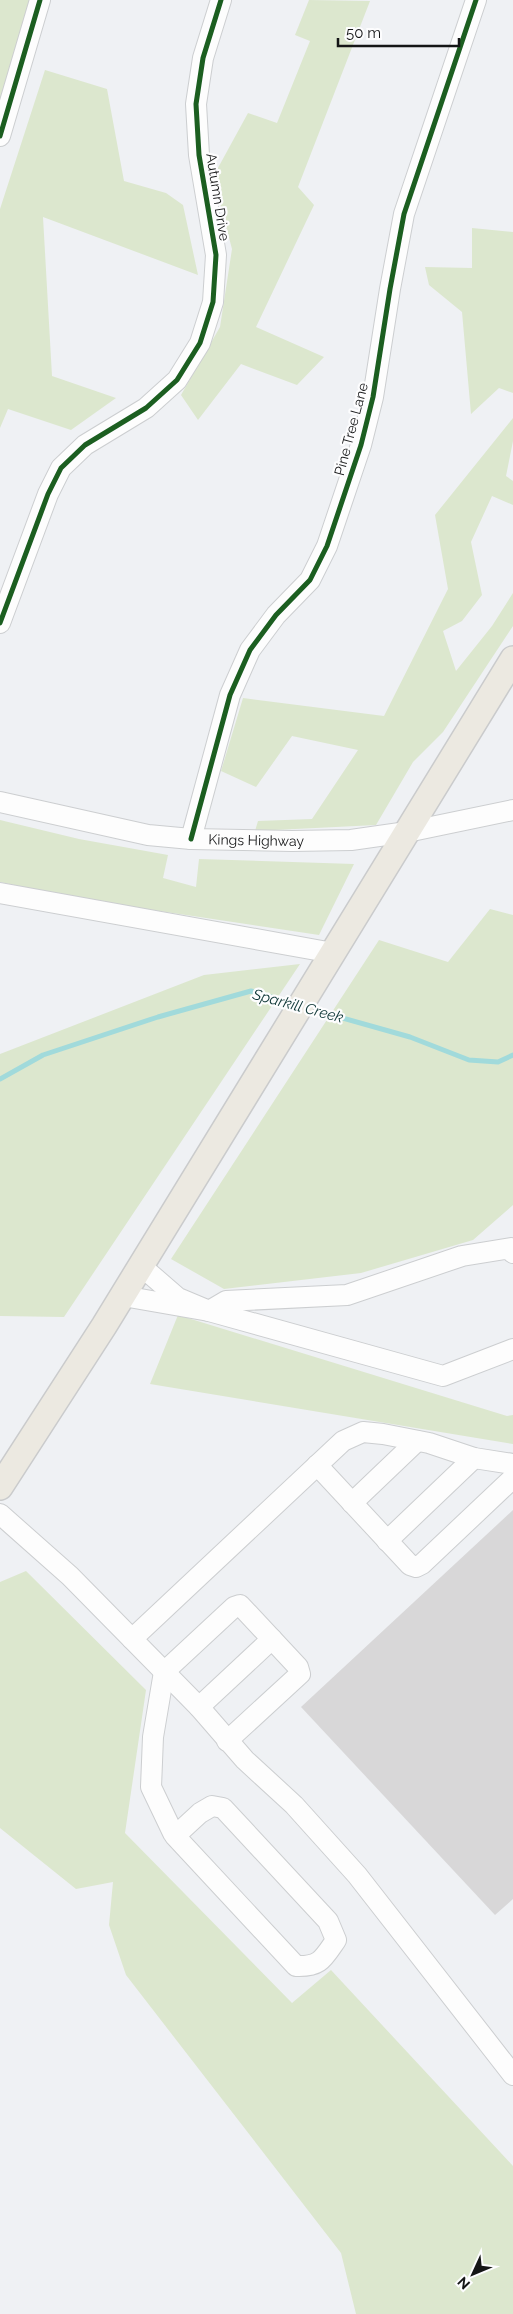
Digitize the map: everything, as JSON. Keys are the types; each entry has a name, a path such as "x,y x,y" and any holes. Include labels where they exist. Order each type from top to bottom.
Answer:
{"main road":[{"path":"1,1482 123,1296 513,659"}],"street":[{"path":"0,136 40,0"},
{"name":"Autumn Drive","path":"0,623 48,494 61,468 85,445 146,408 177,380 200,343 213,302 216,255 199,154 196,104 203,58 221,0"},
{"name":"Pine Tree Lane","path":"191,839 230,695 250,650 276,615 310,580 328,546 361,445 373,397 404,214 476,0"},
{"name":"Kings Highway","path":"0,802 148,835 191,839 351,840 407,832 513,810"},
{"path":"0,893 333,954"},
{"path":"123,1296 171,1306 209,1311 226,1301 347,1295 462,1256 511,1248 513,1253"},
{"path":"141,1266 178,1298 209,1311 443,1376 513,1349"},
{"path":"132,1639 317,1465 343,1442 363,1432 417,1441 474,1458 513,1464"},
{"path":"352,1503 417,1441"},
{"path":"387,1541 474,1458"},
{"path":"317,1465 410,1565 416,1567 422,1564 513,1478"},
{"path":"0,1514 70,1576 199,1707 227,1741 294,1805 357,1876 513,2075"},
{"path":"175,1836 200,1813 212,1806 223,1808 328,1921 336,1940 323,1958 311,1966 296,1966 175,1836 151,1787 153,1737 164,1672 234,1607 240,1605 298,1667 300,1674 227,1741"},
{"path":"199,1707 272,1639"}],"green space":[{"path":"0,0 31,0 0,102"},
{"path":"309,0 370,1 298,187 314,205 256,327 324,357 297,385 241,364 198,420 181,395 220,327 232,249 213,177 248,113 277,123 310,41 295,35"},
{"path":"45,70 107,89 124,181 166,193 183,205 198,275 43,217 52,376 116,398 71,430 8,409 0,428 0,209"},
{"path":"472,228 513,232 513,393 499,388 471,414 462,312 429,285 425,267 472,268"},
{"path":"513,418 513,441 506,476 513,481 513,505 492,496 471,542 482,595 462,621 443,631 456,671 492,626 513,593 513,626 443,732 413,762 376,825 255,831 258,821 312,819 358,750 292,736 256,787 221,771 243,698 384,716 448,589 435,515"},
{"path":"0,820 79,839 168,855 163,878 196,887 199,859 354,864 319,935 86,900 0,882"},
{"path":"490,909 513,915 513,1205 473,1240 361,1273 224,1289 171,1259 379,940 448,962"},
{"path":"300,964 64,1317 0,1316 0,1054 204,975"},
{"path":"178,1315 507,1416 513,1415 513,1444 150,1384"},
{"path":"26,1571 146,1690 125,1833 292,2003 331,1970 513,2166 513,2314 356,2314 341,2253 126,1975 109,1925 113,1882 76,1889 0,1828 0,1582"}],"building":[{"path":"513,1510 513,1899 495,1915 301,1707"}],"waterway":[{"name":"Sparkill Creek","path":"0,1079 43,1055 158,1017 251,991 294,1004"},
{"name":"Sparkill Creek","path":"307,1008 410,1037 469,1060 498,1062 513,1055"}],"cycle path":[{"path":"0,136 40,0"},
{"path":"0,623 48,494 61,468 85,445 146,408 177,380 200,343 213,302 216,255 199,155 196,104 203,58 221,0"},
{"path":"191,839 230,695 250,650 276,615 310,580 327,546 361,445 373,397 404,214 476,0"}]}
